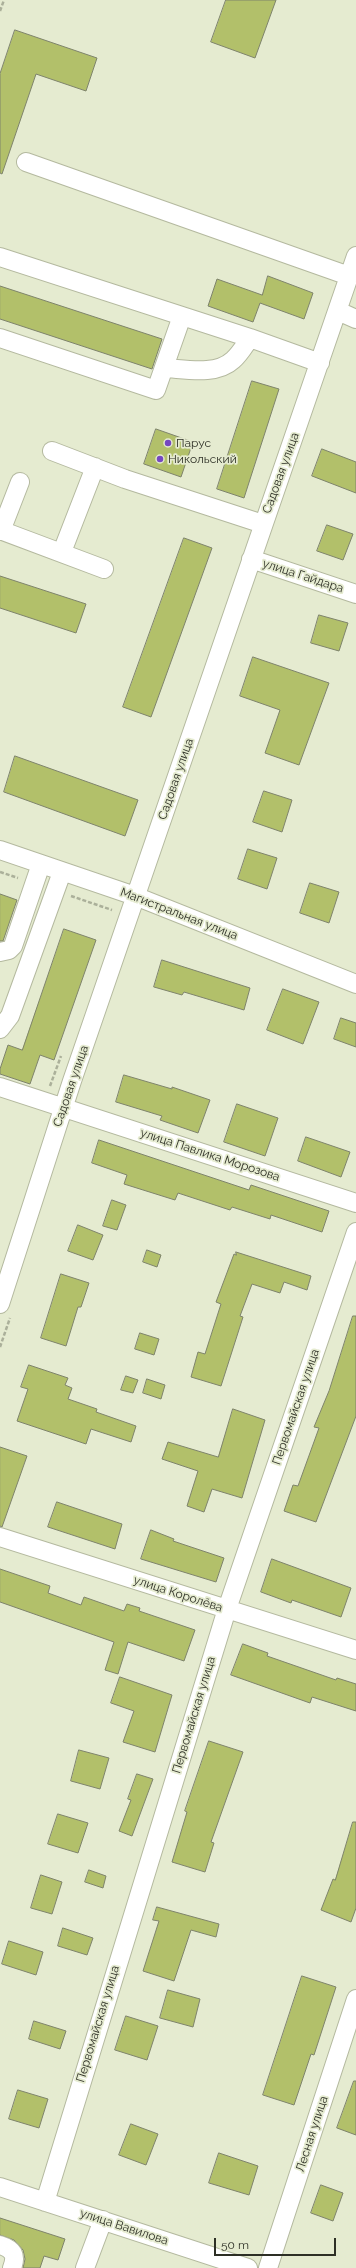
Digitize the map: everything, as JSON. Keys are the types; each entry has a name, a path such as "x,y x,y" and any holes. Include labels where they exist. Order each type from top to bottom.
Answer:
{"street":[{"path":"26,162 349,276"},
{"name":"Садовая улица","path":"0,1304 135,896 262,524 320,363 356,256"},
{"path":"0,257 250,338 320,363"},
{"path":"338,310 356,319"},
{"path":"0,338 156,390 182,316"},
{"path":"164,368 213,369 224,366 233,360 250,338"},
{"path":"52,452 262,524"},
{"path":"62,552 95,467"},
{"path":"20,482 0,530 104,569"},
{"name":"улица Гайдара","path":"251,559 356,594"},
{"name":"Магистральная улица","path":"0,850 135,896 356,984"},
{"path":"0,952 9,950 13,946 41,864"},
{"path":"0,1029 10,1016 62,872"},
{"name":"улица Павлика Морозова","path":"0,1087 356,1203"},
{"name":"Первомайская улица","path":"44,2202 227,1610 356,1232"},
{"name":"улица Королёва","path":"0,1537 356,1650"},
{"name":"Лесная улица","path":"268,2268 356,1999"},
{"name":"улица Вавилова","path":"0,2187 248,2268"},
{"path":"85,2268 103,2220"},
{"path":"0,2245 9,2248 14,2253 15,2259 12,2268"}],"path":[{"path":"0,11 4,0"}],"building":[{"path":"226,0 276,0 255,58 211,42"},
{"path":"15,30 97,58 86,91 36,74 2,174 0,173 0,74"},
{"path":"268,276 313,293 304,319 260,303 253,322 208,306 217,279 262,295"},
{"path":"0,286 162,339 152,369 0,319"},
{"path":"252,381 279,389 244,498 217,489"},
{"path":"156,429 193,442 181,477 144,464"},
{"path":"322,449 356,462 356,493 312,476"},
{"path":"327,525 353,534 343,560 317,551"},
{"path":"184,538 212,548 151,717 123,707"},
{"path":"0,576 86,604 76,633 0,608"},
{"path":"319,615 348,623 339,651 311,643"},
{"path":"253,657 329,683 299,765 265,753 280,710 240,696"},
{"path":"15,756 138,800 125,836 4,792"},
{"path":"264,791 292,800 282,832 253,822"},
{"path":"248,849 277,858 267,889 238,879"},
{"path":"310,883 339,892 329,923 300,913"},
{"path":"0,894 17,900 3,941 0,941"},
{"path":"64,929 96,940 54,1060 40,1055 30,1084 0,1074 0,1069 8,1045 22,1050"},
{"path":"162,960 250,988 244,1010 184,992 182,995 154,987"},
{"path":"283,989 319,1002 303,1044 267,1030"},
{"path":"341,1018 356,1023 356,1047 334,1039"},
{"path":"124,1075 172,1089 172,1087 210,1100 198,1133 160,1120 162,1116 116,1102"},
{"path":"237,1104 278,1118 265,1156 224,1142"},
{"path":"306,1137 350,1152 341,1177 298,1161"},
{"path":"99,1140 249,1190 251,1185 329,1211 322,1232 271,1215 270,1219 232,1207 230,1210 178,1193 175,1200 124,1184 127,1175 92,1163"},
{"path":"112,1200 126,1205 117,1230 103,1226"},
{"path":"78,1225 103,1235 93,1260 68,1251"},
{"path":"147,1250 161,1255 157,1267 143,1262"},
{"path":"236,1252 311,1276 307,1290 284,1282 280,1293 252,1284 240,1316 243,1317 221,1386 191,1377 198,1352 205,1354 221,1304 216,1302"},
{"path":"61,1274 89,1283 81,1307 78,1307 66,1346 41,1338"},
{"path":"353,1316 356,1316 356,1416 316,1522 284,1511 293,1485 298,1486 319,1428 314,1427 329,1391"},
{"path":"140,1333 159,1339 154,1355 135,1349"},
{"path":"29,1365 68,1378 65,1385 72,1388 68,1399 97,1409 96,1412 136,1426 131,1442 91,1429 86,1444 17,1421 28,1389 21,1387"},
{"path":"126,1376 138,1380 133,1393 121,1390"},
{"path":"147,1379 165,1385 161,1399 143,1393"},
{"path":"233,1409 265,1420 242,1498 212,1489 204,1512 187,1506 198,1471 162,1459 168,1442 218,1457"},
{"path":"0,1447 27,1456 2,1527 0,1526"},
{"path":"57,1502 122,1524 115,1549 48,1527"},
{"path":"151,1530 174,1539 173,1541 224,1558 216,1582 141,1559"},
{"path":"272,1559 351,1588 341,1617 292,1600 291,1603 261,1592"},
{"path":"0,1569 50,1586 48,1593 81,1605 84,1597 124,1611 127,1604 140,1608 139,1611 195,1630 184,1661 128,1642 118,1674 105,1670 114,1642 0,1602"},
{"path":"243,1644 268,1653 267,1656 336,1680 337,1678 356,1684 356,1711 312,1697 310,1703 231,1675"},
{"path":"120,1677 172,1695 155,1752 123,1742 134,1711 111,1703"},
{"path":"209,1741 243,1752 211,1842 214,1843 205,1872 172,1862 187,1812 185,1811"},
{"path":"79,1750 109,1758 100,1789 71,1781"},
{"path":"137,1774 153,1779 132,1836 119,1831 131,1800 128,1799"},
{"path":"58,1814 88,1823 78,1853 48,1844"},
{"path":"353,1822 356,1822 356,1908 351,1922 321,1910 333,1879 335,1880"},
{"path":"89,1870 106,1876 103,1888 85,1882"},
{"path":"41,1875 62,1882 52,1914 31,1908"},
{"path":"157,1907 219,1924 216,1937 191,1930 174,1981 143,1971 159,1921 153,1920"},
{"path":"63,1928 93,1938 87,1955 58,1946"},
{"path":"9,1941 43,1952 36,1975 2,1964"},
{"path":"302,1976 336,1987 314,2055 311,2054 294,2105 263,2095"},
{"path":"168,1990 200,1999 193,2027 160,2018"},
{"path":"126,2016 158,2026 147,2060 115,2050"},
{"path":"34,2021 66,2031 60,2049 29,2039"},
{"path":"354,2081 356,2081 356,2135 337,2128"},
{"path":"18,2090 48,2099 39,2128 9,2119"},
{"path":"131,2124 158,2134 146,2165 119,2155"},
{"path":"219,2153 258,2166 249,2195 209,2183"},
{"path":"321,2185 343,2193 333,2221 311,2213"},
{"path":"0,2218 65,2239 58,2260 44,2256 40,2268 23,2268 25,2259 23,2250 14,2240 0,2235"}],"place":[{"name":"Парус","path":"168,443"},
{"name":"Никольский","path":"160,459"}]}
